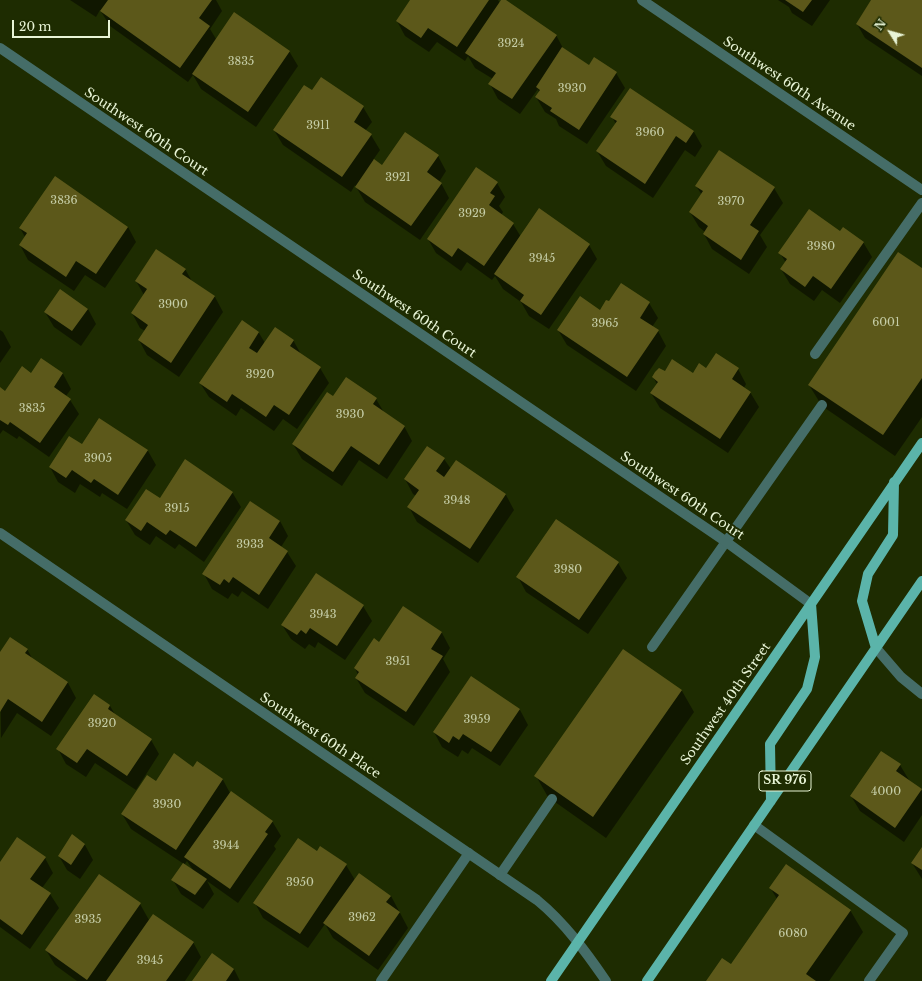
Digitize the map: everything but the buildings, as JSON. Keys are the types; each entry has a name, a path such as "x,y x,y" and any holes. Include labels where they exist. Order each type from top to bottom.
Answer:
{"main road":[{"name":"Southwest 40th Street","path":"551,981 922,443"},
{"path":"876,648 862,601 868,574 893,535 894,482"},
{"name":"SR 976","path":"646,981 922,581"},
{"path":"771,801 770,744 807,689 815,657 811,604"}],"street":[{"name":"Southwest 60th Avenue","path":"642,0 922,190"},
{"name":"Southwest 60th Court","path":"0,48 725,542 811,604"},
{"path":"815,354 922,203"},
{"path":"652,647 822,404"},
{"name":"Southwest 60th Place","path":"0,533 469,853 549,910 578,941 606,981"},
{"path":"876,648 901,677 922,694"},
{"path":"500,875 552,799"},
{"path":"754,825 903,932 869,981"},
{"path":"381,981 469,853"}]}
